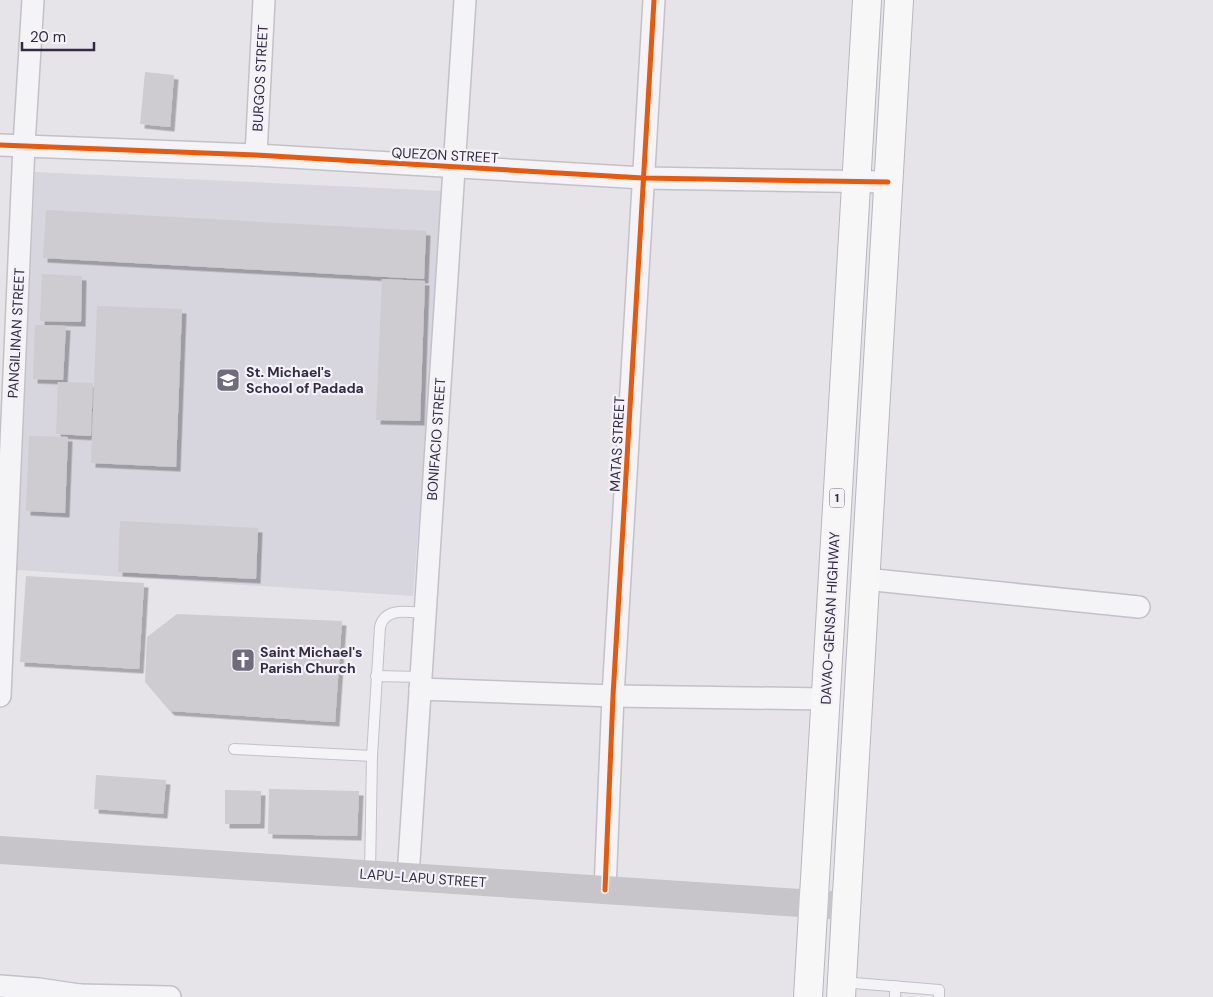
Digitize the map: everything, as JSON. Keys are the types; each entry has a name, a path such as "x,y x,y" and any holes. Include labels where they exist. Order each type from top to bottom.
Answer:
{"highway":[{"name":"DAVAO-GENSAN HIGHWAY","path":"808,997 867,0"},
{"path":"841,989 899,0"}],"street":[{"name":"PANGILINAN STREET","path":"0,696 24,145 33,0"},
{"name":"BURGOS STREET","path":"256,155 264,0"},
{"name":"BONIFACIO STREET","path":"408,877 424,614 456,167 465,0"},
{"name":"MATAS STREET","path":"605,890 613,696 654,0"},
{"name":"QUEZON STREET","path":"0,145 256,155 644,178 888,182"},
{"path":"865,579 1139,607"},
{"path":"420,683 613,696 825,699"},
{"name":"LAPU-LAPU STREET","path":"0,850 846,906"},
{"path":"0,986 39,988 79,996 170,997"}],"lane":[{"path":"370,874 372,756 381,621 385,617 396,613 424,614"},
{"path":"376,676 420,683"},
{"path":"234,749 372,756"},
{"path":"841,989 895,986 939,990 939,997"},
{"path":"895,986 895,997"}],"shaded area":[{"name":"St. Michael's School of Padada","path":"35,172 445,191 413,596 17,570"}],"building":[{"path":"145,72 174,75 170,127 140,124"},
{"path":"46,210 426,231 424,279 43,258"},
{"path":"42,274 82,276 81,322 40,321"},
{"path":"382,279 425,281 420,421 376,420"},
{"path":"97,306 182,309 176,467 91,463"},
{"path":"35,325 66,326 63,380 33,379"},
{"path":"58,382 93,383 91,436 56,434"},
{"path":"29,436 68,437 65,513 26,511"},
{"path":"120,521 258,528 256,579 118,572"},
{"path":"26,576 144,583 139,669 20,662"},
{"name":"Saint Michael's Parish Church","path":"177,614 342,621 335,722 170,711 145,682 147,637"},
{"path":"96,775 166,780 163,814 94,809"},
{"path":"269,789 359,791 357,836 268,834"},
{"path":"225,790 261,791 260,824 225,824"}],"cycle path":[{"path":"605,890 613,696 654,0"},
{"path":"0,145 256,155 643,178 888,182"}],"place":[{"name":"St. Michael's School of Padada","path":"228,380"},
{"name":"Saint Michael's Parish Church","path":"243,660"}]}
